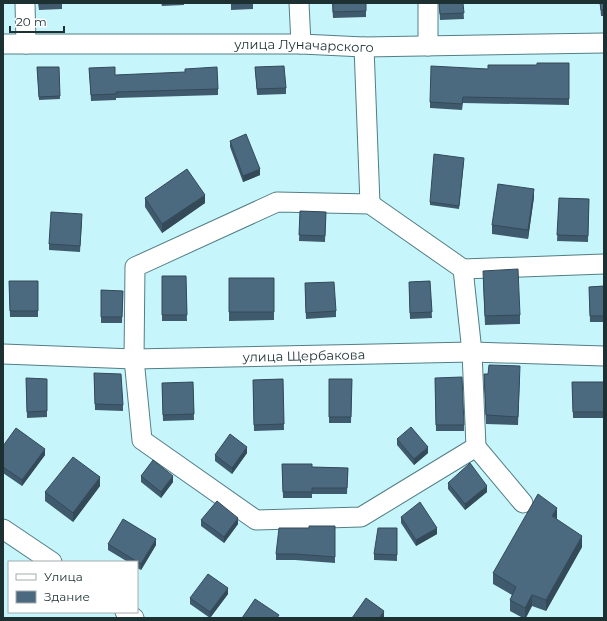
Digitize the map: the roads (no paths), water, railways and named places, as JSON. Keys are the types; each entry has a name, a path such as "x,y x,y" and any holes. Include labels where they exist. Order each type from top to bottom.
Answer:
{"street":[{"path":"26,3 26,44"},
{"path":"299,3 301,44"},
{"path":"428,3 428,46"},
{"name":"улица Луначарского","path":"3,44 301,44 364,47 604,43"},
{"path":"364,47 370,204"},
{"path":"476,448 361,516 256,520 142,440 134,359 135,268 277,202 370,204 463,269 604,264"},
{"path":"463,269 472,352 476,448 523,503"},
{"name":"улица Щербакова","path":"3,354 134,359 472,352 604,356"},
{"path":"3,529 51,561"}]}
